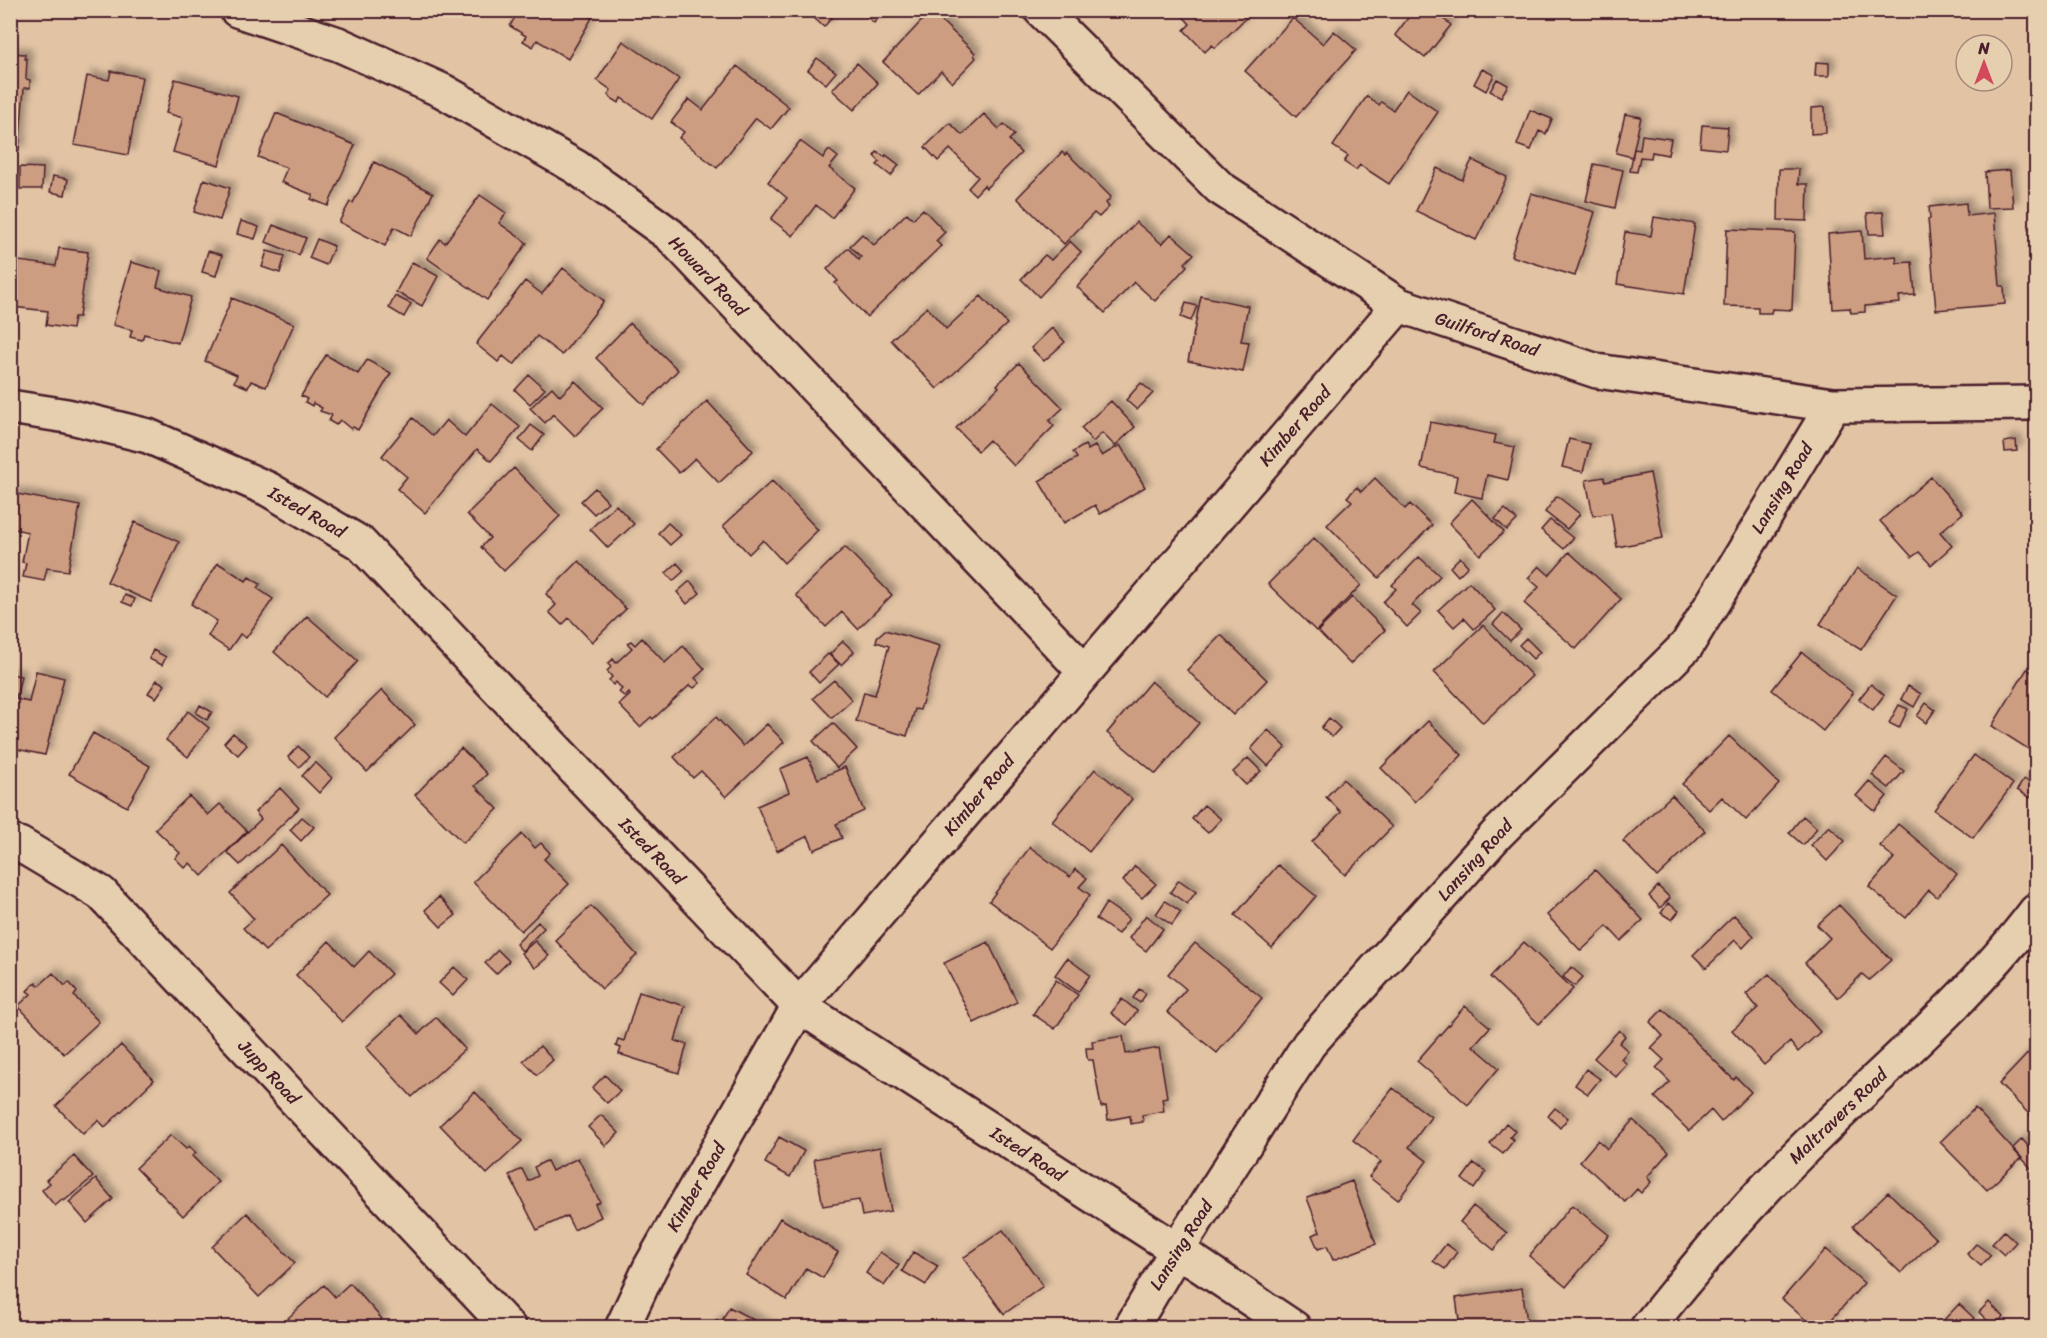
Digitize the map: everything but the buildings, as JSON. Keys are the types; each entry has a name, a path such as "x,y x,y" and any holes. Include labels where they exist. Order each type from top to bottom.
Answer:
{"street":[{"name":"Howard Road","path":"237,10 338,44 443,92 576,167 670,235 1084,671"},
{"name":"Guilford Road","path":"1041,10 1220,188 1399,305 1597,371 1833,405 2037,403"},
{"name":"Kimber Road","path":"622,1328 650,1268 799,1006 1399,305"},
{"name":"Lansing Road","path":"1131,1328 1177,1250 1309,1044 1497,834 1687,645 1833,405"},
{"name":"Isted Road","path":"10,407 67,416 148,436 268,489 360,543 799,1006 1177,1250 1293,1328"},
{"name":"Jupp Road","path":"10,843 19,844 100,893 508,1328"},
{"name":"Maltravers Road","path":"1647,1328 1706,1254 1784,1168 1980,977 2037,911"}]}
